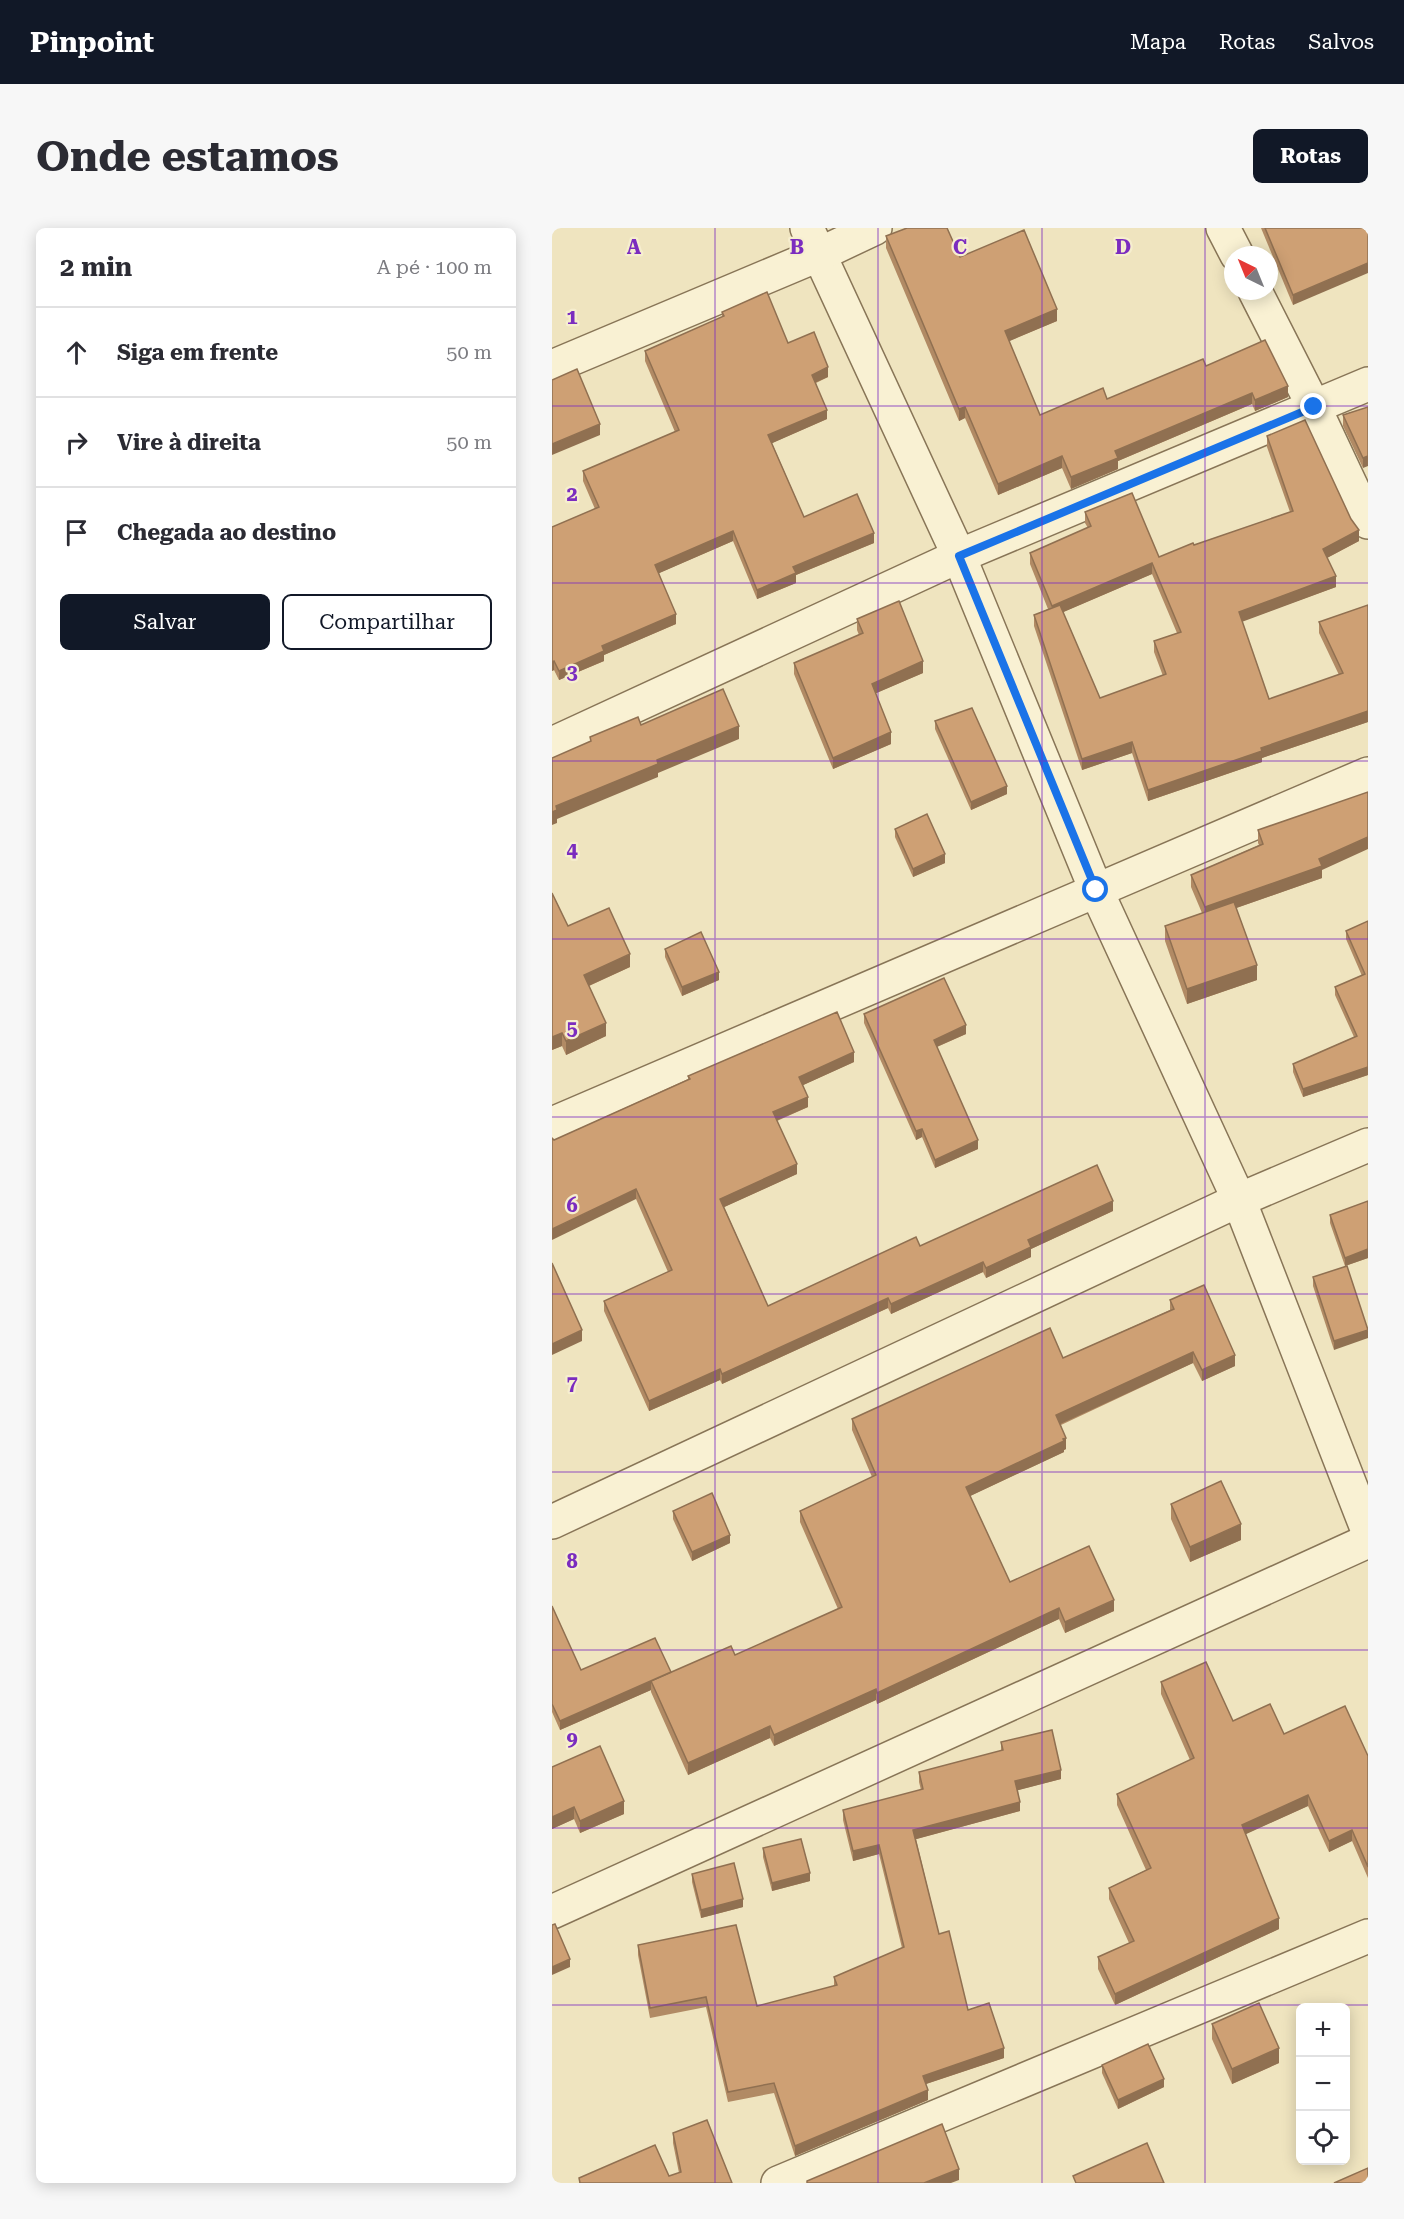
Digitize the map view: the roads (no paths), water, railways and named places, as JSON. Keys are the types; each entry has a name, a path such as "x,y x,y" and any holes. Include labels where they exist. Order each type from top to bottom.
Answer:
{"street":[{"path":"552,367 813,241 875,228"},
{"path":"1223,228 1232,246"},
{"path":"813,241 959,556 1096,890 1239,1200 1368,1531"},
{"path":"1260,300 1314,407 1368,522"},
{"path":"552,744 959,556 1368,384"},
{"path":"552,1124 1368,774"},
{"path":"552,1522 1239,1200 1368,1145"},
{"path":"552,1912 1368,1541"},
{"path":"778,2183 1368,1936"}]}
